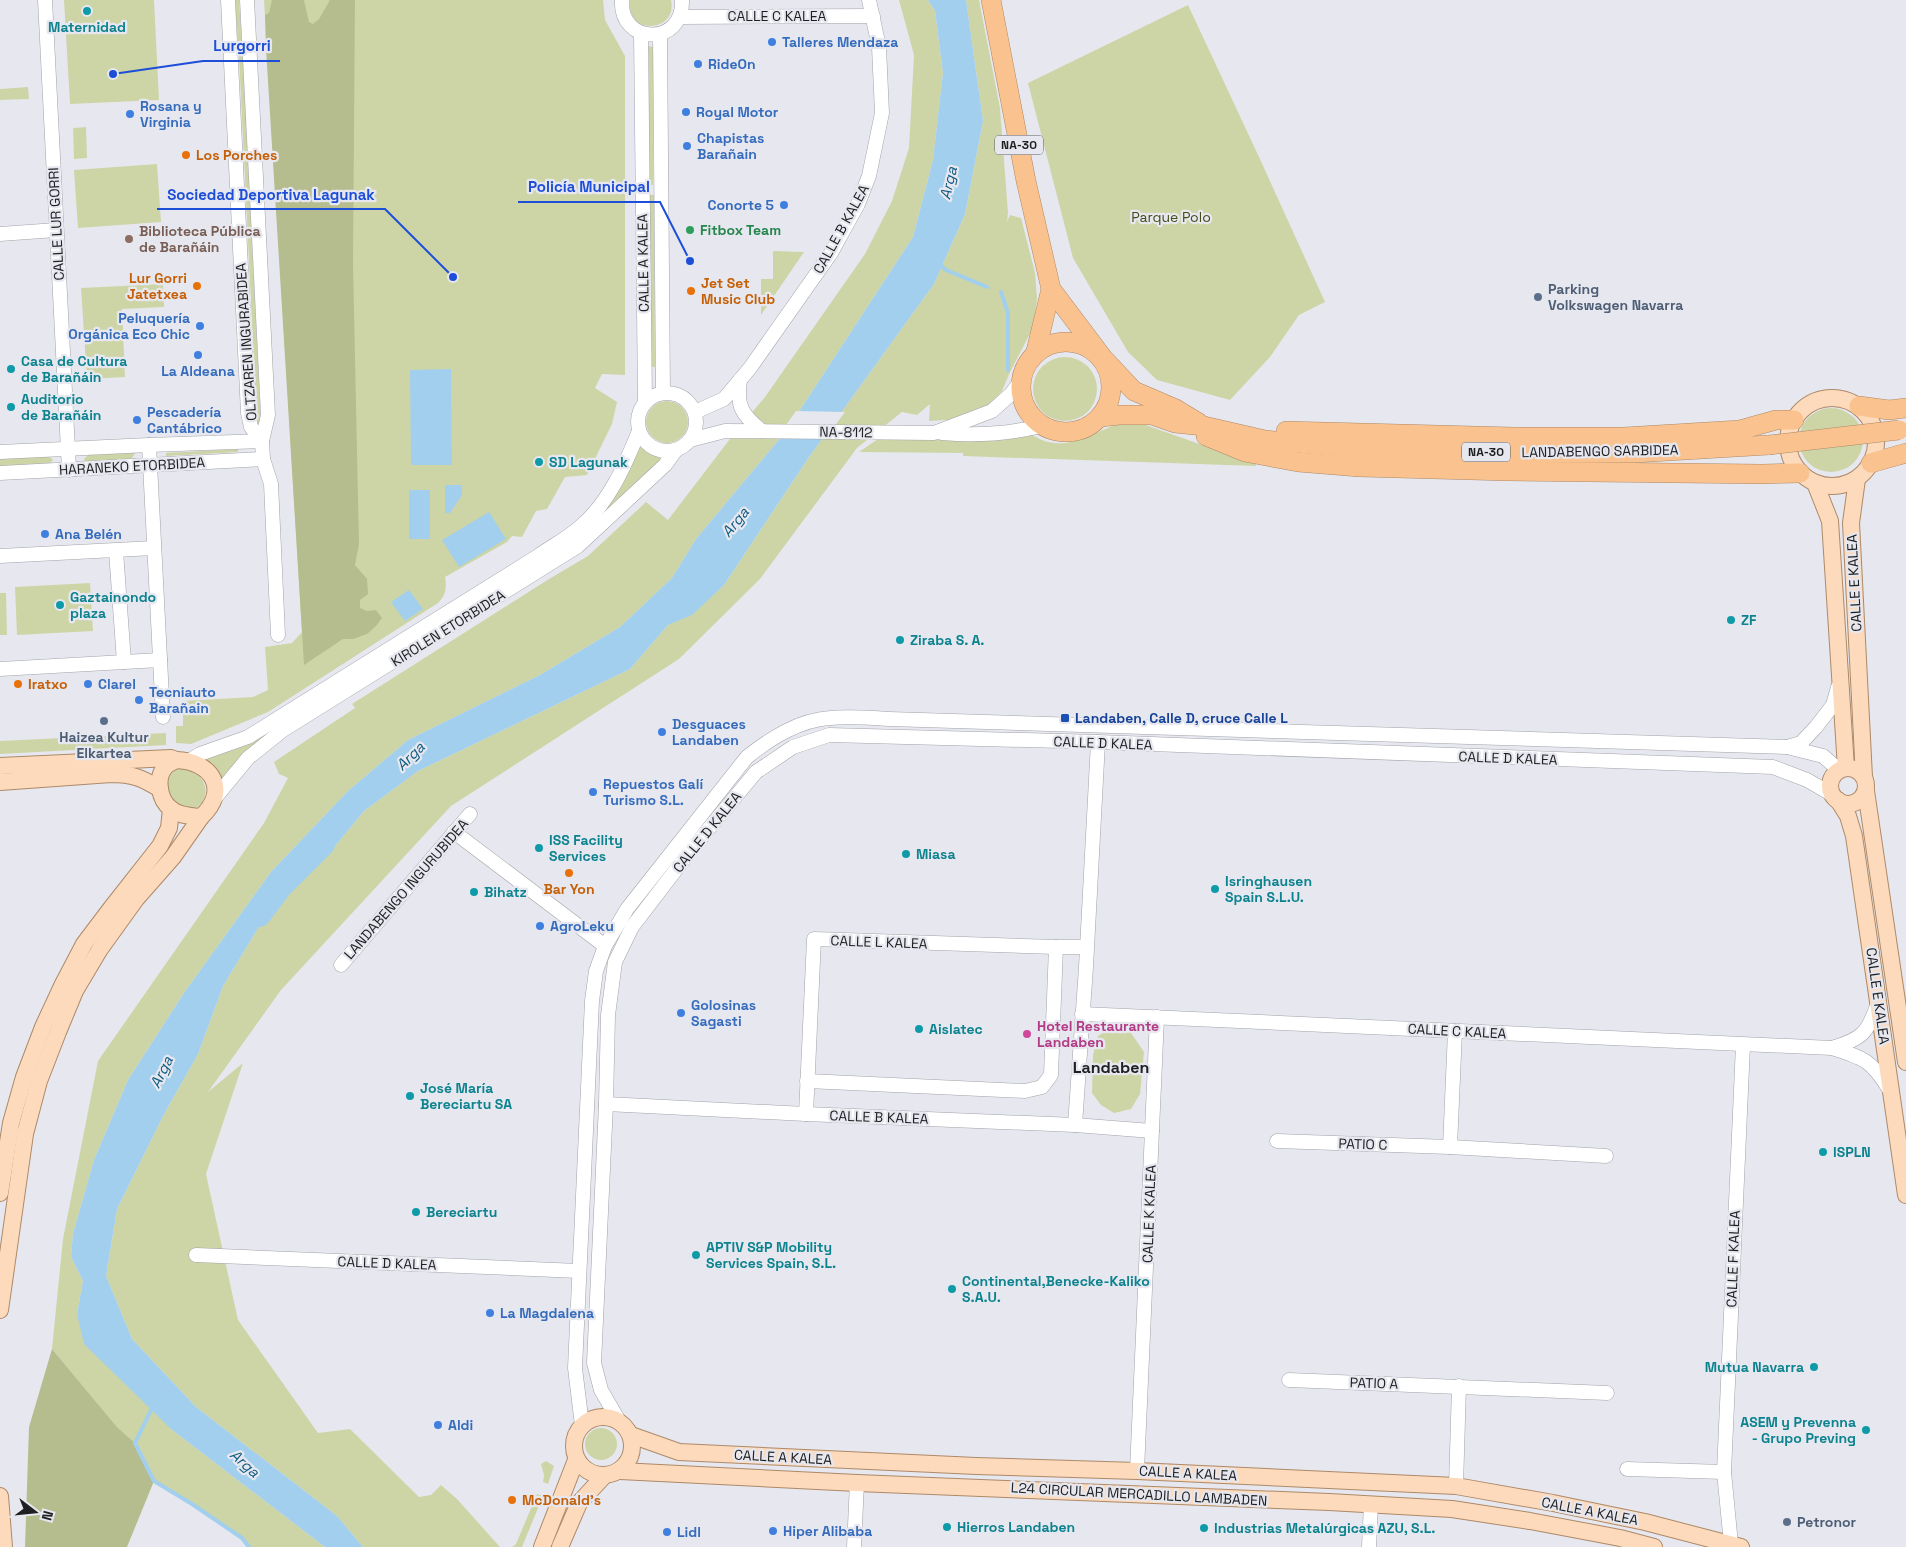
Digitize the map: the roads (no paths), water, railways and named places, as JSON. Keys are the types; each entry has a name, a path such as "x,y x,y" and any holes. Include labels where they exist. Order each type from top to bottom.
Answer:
{"highway":[{"name":"LANDABENGO SARBIDEA","path":"991,0 1026,181 1051,289 1103,358 1134,391 1176,416 1204,426 1265,440 1363,449 1508,453 1634,453 1769,445 1902,430"},
{"name":"LANDABENGO SARBIDEA","path":"1020,382 1026,365 1036,351 1051,289"},
{"name":"LANDABENGO SARBIDEA","path":"1036,351 1054,343 1068,342 1082,345 1103,358 1111,381 1107,406 1101,417 1090,427 1078,431 1053,431 1041,426"},
{"path":"1020,382 1023,401 1034,421 1041,426"},
{"path":"1859,406 1888,410 1906,408"},
{"name":"LANDABENGO SARBIDEA","path":"1101,417 1119,414 1176,416"},
{"path":"1176,416 1237,426 1288,431 1516,437 1624,437 1740,430 1776,420 1794,420"},
{"path":"1176,416 1245,452 1298,462 1360,467 1507,472 1753,474 1807,478"},
{"path":"1871,464 1906,453"}],"main road":[{"path":"1836,397 1848,400 1859,406 1870,418 1876,433 1876,448 1871,464 1857,479 1844,485 1829,487 1807,478 1790,457 1788,438 1798,413 1809,404 1822,398 1836,397"},
{"name":"CALLE E KALEA","path":"1807,478 1830,522 1840,677 1843,769"},
{"name":"CALLE E KALEA","path":"1857,479 1851,523 1865,784 1906,1062"},
{"name":"KIROLEN ETORBIDEA","path":"0,766 171,758 182,760"},
{"path":"0,1310 25,1134 39,1081 75,991 100,949 136,898 173,857 201,817 210,809 215,798 215,785 208,770 197,763 182,760 165,766 160,777 160,789 164,801 171,809 186,816 201,817"},
{"path":"1843,769 1860,771 1865,784 1857,801 1844,803 1835,798 1831,788 1834,774 1843,769"},
{"path":"0,782 127,774 140,777 160,789"},
{"name":"CALLE E KALEA","path":"1835,798 1848,816 1854,836 1906,1195"},
{"path":"0,1193 11,1123 24,1077 43,1027 84,944 160,846 169,828 171,809"},
{"path":"560,1547 578,1502 604,1476 620,1470 632,1455 631,1435 620,1421 600,1416 582,1425 573,1442 576,1460 588,1472 604,1476"},
{"name":"CALLE A KALEA","path":"631,1435 679,1452 1456,1486 1645,1522 1736,1545"},
{"path":"542,1547 576,1460"},
{"name":"L24 CIRCULAR MERCADILLO LAMBADEN","path":"620,1470 857,1483 1372,1504 1452,1509 1620,1538 1654,1547"},
{"path":"1067,1491 1086,1480 1124,1483 1137,1471 1149,1482 1190,1486 1211,1497"},
{"path":"0,1496 4,1547"}],"street":[{"name":"CALLE LUR GORRI","path":"45,0 70,470"},
{"name":"OLTZAREN INGURABIDEA","path":"228,0 248,413 251,427 262,441"},
{"name":"OLTZAREN INGURABIDEA","path":"247,0 268,414 262,441 263,459 272,484 278,635"},
{"path":"622,0 622,11 626,21 632,28 650,35 660,34 671,28 680,17 682,0"},
{"name":"CALLE B KALEA","path":"696,415 724,399 750,368 831,253 858,204 869,176 882,113 879,47 868,0"},
{"name":"CALLE C KALEA","path":"680,17 873,16"},
{"name":"CALLE A KALEA","path":"641,33 645,402"},
{"name":"CALLE A KALEA","path":"660,34 663,392"},
{"path":"0,234 56,230"},
{"path":"740,380 738,392 742,412 762,431"},
{"name":"NA-8112","path":"932,433 992,411 1011,394 1020,382"},
{"path":"663,392 675,393 684,397 696,415 696,425 690,440 676,450 658,450 650,446 643,439 639,431 638,416 645,402 652,396 663,392"},
{"name":"NA-8112","path":"696,415 725,431"},
{"name":"NA-8112","path":"690,440 725,431 932,433 974,436 1041,426"},
{"name":"KIROLEN ETORBIDEA","path":"182,760 248,737 538,556 581,526 606,496 625,464 639,431"},
{"name":"HARANEKO ETORBIDEA","path":"0,452 262,441"},
{"path":"149,445 163,717"},
{"name":"KIROLEN ETORBIDEA","path":"215,798 248,758 283,730 578,546 665,465 676,450"},
{"name":"HARANEKO ETORBIDEA","path":"0,473 263,459"},
{"path":"0,556 154,548"},
{"path":"116,551 124,662"},
{"path":"0,669 160,660"},
{"path":"1787,747 1801,743 1834,705 1840,677"},
{"name":"CALLE D KALEA","path":"584,1160 592,1001 596,971 604,946 627,909 747,757 771,738 797,726 829,718 1787,747 1823,756 1843,769"},
{"path":"1022,724 1034,728 1079,732 1098,742"},
{"path":"1075,1125 1098,742 1108,733 1159,734 1171,729"},
{"name":"CALLE D KALEA","path":"606,1104 608,1015 615,962 632,927 756,772 793,747 829,735 1098,742 1773,768 1807,780 1835,798"},
{"name":"LANDABENGO INGURUBIDEA","path":"341,964 470,814"},
{"path":"454,832 604,946"},
{"name":"CALLE L KALEA","path":"806,1114 814,939 1086,947"},
{"path":"807,1081 1025,1090 1042,1087 1051,1075 1056,947"},
{"path":"1832,1048 1851,1043 1865,1033 1873,1018 1878,1002"},
{"name":"CALLE C KALEA","path":"1082,1014 1832,1048"},
{"name":"CALLE K KALEA","path":"1137,1471 1157,1017"},
{"path":"1450,1147 1455,1031"},
{"name":"CALLE F KALEA","path":"1736,1545 1724,1472 1743,1045"},
{"path":"1832,1048 1868,1062 1878,1071 1892,1093"},
{"path":"588,1066 594,1073 594,1094 606,1104"},
{"path":"582,1425 574,1368 584,1160 590,1140 592,1113 606,1104"},
{"path":"606,1104 594,1363 601,1390 620,1421"},
{"name":"CALLE B KALEA","path":"606,1104 1075,1125 1152,1131"},
{"name":"PATIO C","path":"1277,1141 1450,1147 1606,1156"},
{"name":"CALLE D KALEA","path":"196,1255 579,1271"},
{"name":"PATIO A","path":"1289,1380 1607,1393"},
{"path":"1456,1486 1459,1386"},
{"path":"1627,1469 1724,1472"},
{"path":"854,1547 857,1483"},
{"path":"1369,1547 1372,1504"}],"water":[{"path":"928,0 966,0 983,121 965,214 934,284 809,457 724,585 692,615 668,625 630,669 418,771 364,811 330,852 287,873 263,920 223,986 198,1054 163,1116 117,1209 106,1276 132,1339 196,1407 337,1516 363,1547 325,1547 171,1429 84,1344 77,1314 83,1281 71,1257 73,1234 94,1160 128,1080 184,993 271,872 348,791 408,740 540,675 620,627 672,578 696,539 787,430 913,237 933,160 943,73 935,11"},
{"path":"451,369 452,465 411,465 410,370"},
{"path":"445,485 462,485 462,495 450,513 445,513"},
{"path":"409,490 430,490 430,539 409,539"},
{"path":"489,512 506,539 459,567 442,540"},
{"path":"409,590 423,609 405,621 391,602"}],"waterway":[{"path":"938,263 946,270 987,287"},
{"path":"1001,292 1008,313 1008,370"},
{"name":"Arga","path":"259,915 280,887 323,844"},
{"path":"153,1406 135,1443 154,1481 242,1538 249,1547"}],"place":[{"name":"Maternidad","path":"87,11"},
{"name":"Talleres Mendaza","path":"772,42"},
{"name":"RideOn","path":"698,64"},
{"name":"Lurgorri","path":"113,74"},
{"name":"Royal Motor","path":"686,112"},
{"name":"Rosana y Virginia","path":"130,114"},
{"name":"Chapistas Barañain","path":"687,146"},
{"name":"Los Porches","path":"186,155"},
{"name":"Conorte 5","path":"784,205"},
{"name":"Fitbox Team","path":"690,230"},
{"name":"Biblioteca Pública de Barañáin","path":"129,239"},
{"name":"Policía Municipal","path":"690,261"},
{"name":"Sociedad Deportiva Lagunak","path":"453,277"},
{"name":"Lur Gorri Jatetxea","path":"197,286"},
{"name":"Jet Set Music Club","path":"691,291"},
{"name":"Parking Volkswagen Navarra","path":"1538,297"},
{"name":"Peluquería Orgánica Eco Chic","path":"200,326"},
{"name":"La Aldeana","path":"198,355"},
{"name":"Casa de Cultura de Barañáin","path":"11,369"},
{"name":"Auditorio de Barañáin","path":"11,407"},
{"name":"Pescadería Cantábrico","path":"137,420"},
{"name":"SD Lagunak","path":"539,462"},
{"name":"Ana Belén","path":"45,534"},
{"name":"Gaztainondo plaza","path":"60,605"},
{"name":"ZF","path":"1731,620"},
{"name":"Ziraba S. A.","path":"900,640"},
{"name":"Iratxo","path":"18,684"},
{"name":"Clarel","path":"88,684"},
{"name":"Tecniauto Barañain","path":"139,700"},
{"name":"Landaben, Calle D, cruce Calle L","path":"1065,718"},
{"name":"Haizea Kultur Elkartea","path":"104,721"},
{"name":"Desguaces Landaben","path":"662,732"},
{"name":"Repuestos Galí Turismo S.L.","path":"593,792"},
{"name":"ISS Facility Services","path":"539,848"},
{"name":"Miasa","path":"906,854"},
{"name":"Bar Yon","path":"569,873"},
{"name":"Isringhausen Spain S.L.U.","path":"1215,889"},
{"name":"Bihatz","path":"474,892"},
{"name":"AgroLeku","path":"540,926"},
{"name":"Golosinas Sagasti","path":"681,1013"},
{"name":"Aislatec","path":"919,1029"},
{"name":"Hotel Restaurante Landaben","path":"1027,1034"},
{"name":"José María Bereciartu SA","path":"410,1096"},
{"name":"ISPLN","path":"1823,1152"},
{"name":"Bereciartu","path":"416,1212"},
{"name":"APTIV S&P Mobility Services Spain, S.L.","path":"696,1255"},
{"name":"Continental,Benecke-Kaliko S.A.U.","path":"952,1289"},
{"name":"La Magdalena","path":"490,1313"},
{"name":"Mutua Navarra","path":"1814,1367"},
{"name":"Aldi","path":"438,1425"},
{"name":"ASEM y Prevenna - Grupo Preving","path":"1866,1430"},
{"name":"McDonald's","path":"512,1500"},
{"name":"Petronor","path":"1787,1522"},
{"name":"Hierros Landaben","path":"947,1527"},
{"name":"Industrias Metalúrgicas AZU, S.L.","path":"1204,1528"},
{"name":"Hiper Alibaba","path":"773,1531"},
{"name":"Lidl","path":"667,1532"}],"district":[{"name":"Landaben","path":"1111,1067"}],"park label":[{"name":"Parque Polo","path":"1171,217"}]}
